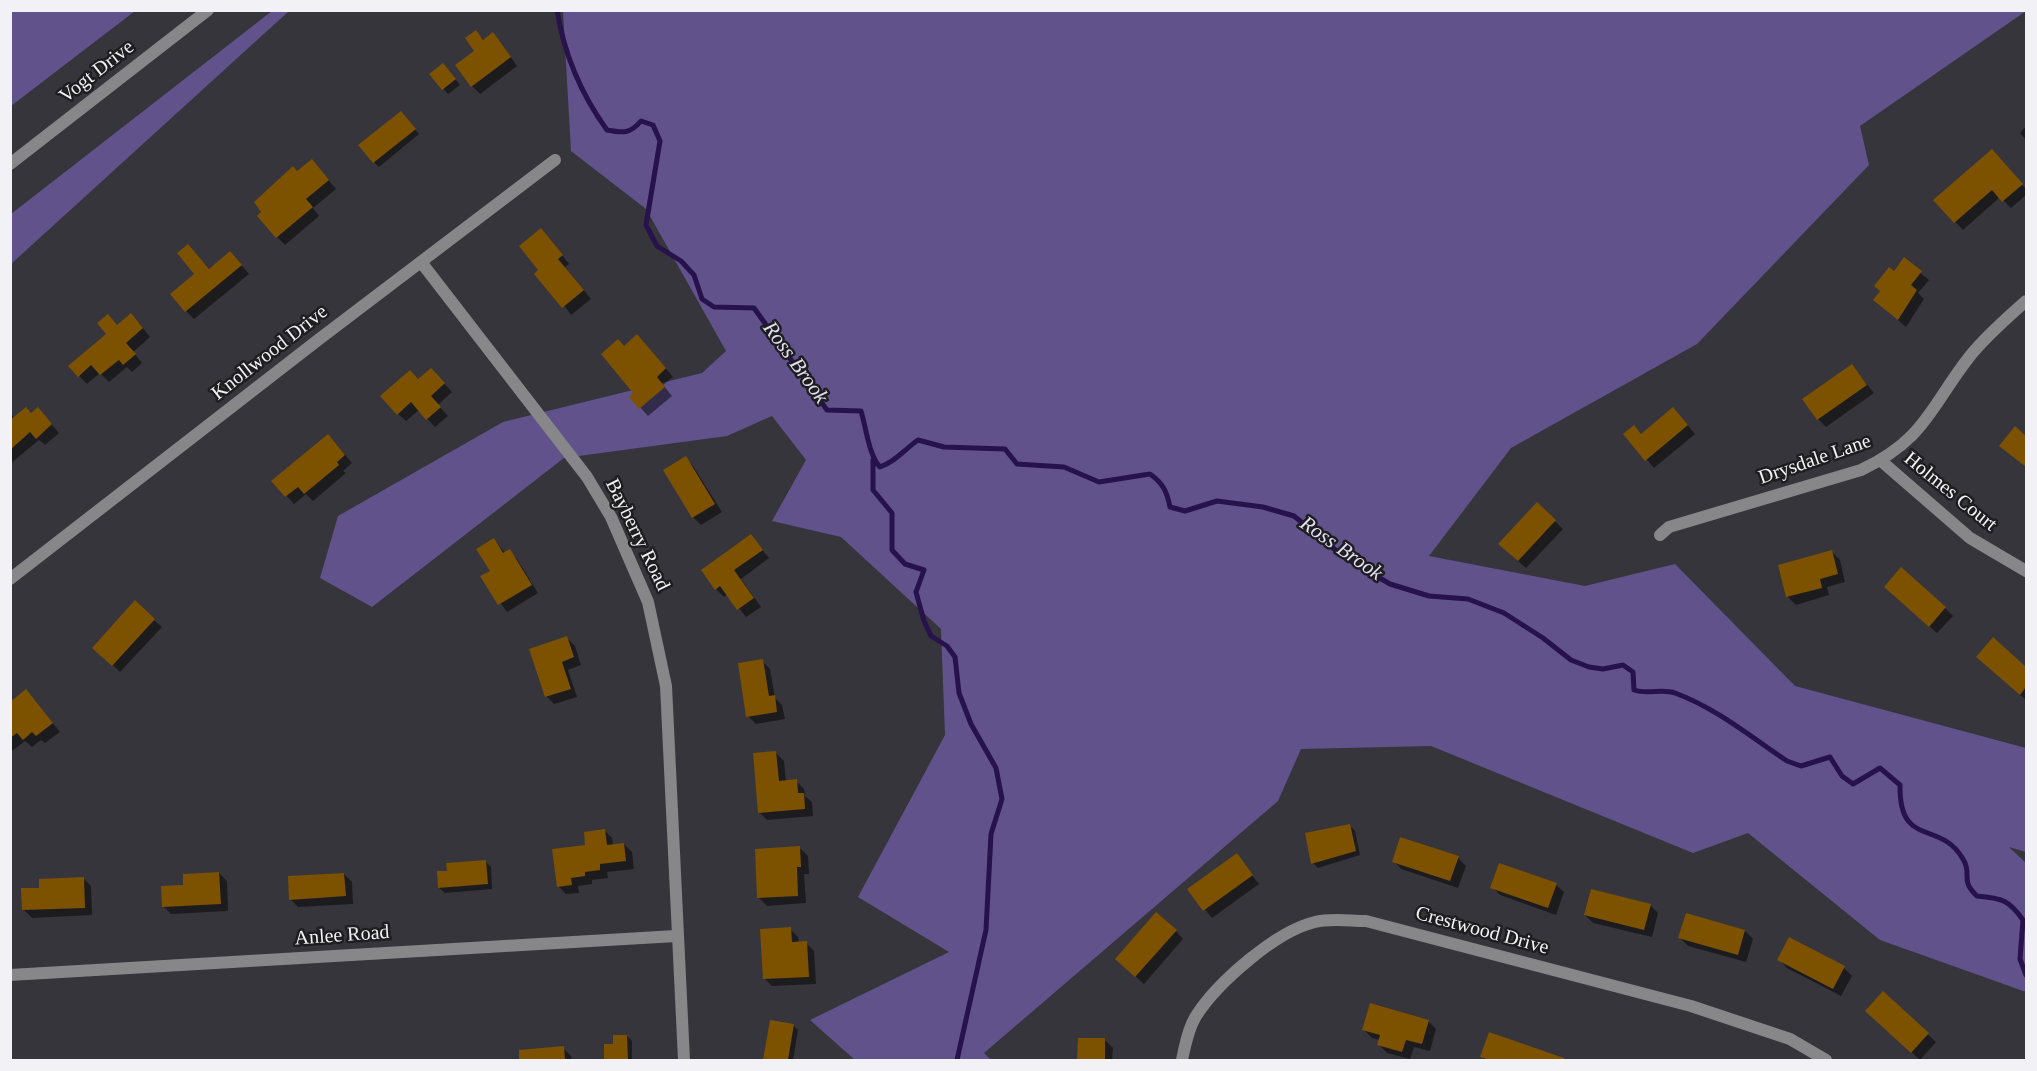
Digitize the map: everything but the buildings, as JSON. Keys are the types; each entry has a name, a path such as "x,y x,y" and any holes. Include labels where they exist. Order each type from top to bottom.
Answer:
{"street":[{"name":"Vogt Drive","path":"10,164 208,10"},
{"name":"Knollwood Drive","path":"10,579 555,160"},
{"name":"Bayberry Road","path":"421,262 587,477 611,517 648,602 666,686 676,936 684,1060"},
{"name":"Drysdale Lane","path":"1660,535 1669,527 1861,470 1903,446 1925,423 1971,355 2026,301"},
{"name":"Holmes Court","path":"1880,460 1970,538 2026,571"},
{"name":"Crestwood Drive","path":"1182,1060 1194,1018 1208,1000 1274,942 1297,928 1317,921 1366,921 1691,1006 1790,1039 1826,1060"},
{"name":"Anlee Road","path":"10,975 676,936"}],"shaded area":[{"path":"11,10 135,10 135,11 11,106"},
{"path":"272,11 289,11 11,264 11,214"},
{"path":"563,11 2026,11 1860,126 1869,165 1697,344 1511,448 1429,556 1585,586 1675,564 1795,686 2026,748 2026,852 2009,847 2026,863 2026,992 1880,940 1748,833 1693,853 1431,746 1301,749 1278,801 984,1053 991,1060 855,1060 810,1020 949,952 858,897 945,735 941,629 841,537 772,521 806,460 772,416 727,436 564,458 372,607 320,578 338,516 503,422 702,373 726,351 646,209 571,151"}],"waterway":[{"name":"Ross Brook","path":"557,10 564,42 575,73 589,102 607,130 626,132 641,121 653,125 660,141 646,225 657,246 681,261 694,275 702,299 714,307 754,308 827,410 861,411 870,449 880,467 895,459 918,440 944,447 1005,449 1017,464 1064,467 1099,482 1150,474 1164,488 1170,507 1185,511 1217,501 1263,507 1294,516 1344,557 1390,584 1429,596 1468,599 1504,613 1543,638 1571,660 1589,667 1603,669 1623,665 1633,672 1634,690 1665,691 1690,699 1733,724 1787,761 1801,766 1830,757 1842,776 1853,784 1880,768 1900,785 1901,805 1906,818 1913,826 1954,847 1966,864 1967,881 1977,896 2004,901 2023,920 2020,959 2026,975"},
{"path":"873,460 873,490 892,513 892,550 905,564 924,570 916,592 924,621 931,636 947,646 955,657 959,693 971,724 996,768 1002,799 991,834 986,930 957,1060"}]}
